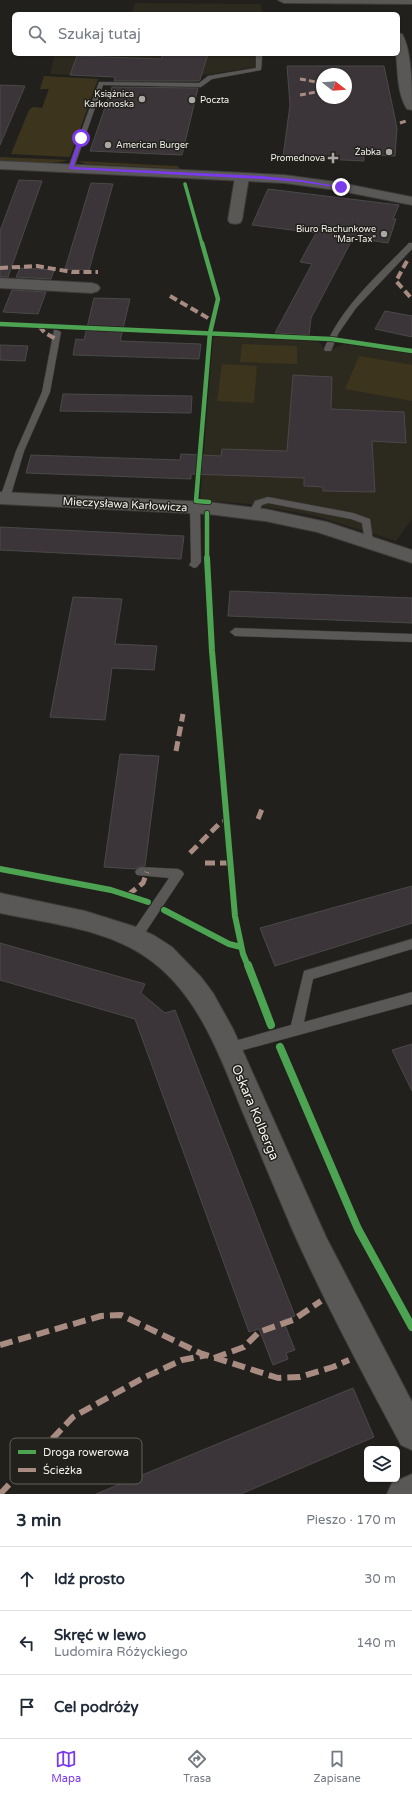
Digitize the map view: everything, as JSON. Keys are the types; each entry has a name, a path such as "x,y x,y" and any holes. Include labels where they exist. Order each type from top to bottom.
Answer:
{"street":[{"path":"284,0 412,1"},
{"path":"385,1 389,12"},
{"path":"400,43 404,78 412,106"},
{"path":"0,165 242,177 322,184 412,201"},
{"path":"235,220 242,177"},
{"path":"0,283 92,288"},
{"name":"Mieczysława Karłowicza","path":"2,498 195,507 253,514 320,526 412,557"},
{"name":"Oskara Kolberga","path":"0,903 83,922 110,929 135,938 162,955 188,978 209,1009 229,1048 322,1260 341,1300 412,1434"},
{"path":"403,1494 412,1490"}],"lane":[{"path":"71,168 101,83 201,85 210,77 259,68 259,56"},
{"path":"328,349 331,339 353,307 412,245"},
{"path":"2,498 20,451 46,392 57,332"},
{"path":"194,565 196,562 195,507"},
{"path":"234,632 412,638"},
{"path":"135,938 178,874 141,872"},
{"path":"296,1030 308,975 412,944"},
{"path":"229,1048 412,998"}],"shaded area":[{"path":"135,3 261,4 262,12 132,12"},
{"path":"54,56 263,56 263,66 198,76 190,80 50,74"},
{"path":"44,76 98,79 70,157 11,154 29,110 33,107 42,108 49,89 40,89"},
{"path":"0,157 68,160 54,163 35,163 0,160"},
{"path":"78,161 177,166 181,169 86,164"},
{"path":"217,335 309,340 319,342 323,348 328,349 333,349 343,344 412,354 412,519 396,541 316,516 249,504 200,500 213,338"},
{"path":"242,344 297,346 297,364 240,362"},
{"path":"359,356 412,365 412,401 345,389"},
{"path":"222,364 257,366 254,403 217,401"}],"building":[{"path":"77,56 162,59 162,56 207,56 200,80 198,81 114,81 115,77 70,75"},
{"path":"287,66 384,66 397,128 395,156 364,155 364,161 283,157 290,105"},
{"path":"0,85 25,86 0,145"},
{"path":"112,87 198,88 182,155 90,151"},
{"path":"19,180 42,181 8,277 0,277 0,231"},
{"path":"91,183 113,184 89,270 65,269"},
{"path":"268,189 399,205 393,219 396,219 388,243 353,238 311,318 309,335 275,333 312,264 300,262 316,233 252,225"},
{"path":"20,268 54,270 51,279 16,277"},
{"path":"12,290 46,292 38,314 3,312"},
{"path":"94,298 130,299 120,341 201,344 199,359 73,355 76,339 84,340"},
{"path":"385,311 412,316 412,337 375,329"},
{"path":"0,345 28,346 25,361 0,360"},
{"path":"293,375 332,377 331,409 404,412 406,443 372,441 375,492 323,491 323,487 304,486 304,478 191,474 191,479 26,473 31,455 180,460 181,454 221,456 222,449 287,451"},
{"path":"63,394 192,396 191,413 60,411"},
{"path":"0,527 184,536 181,559 0,550"},
{"path":"230,591 412,598 412,623 228,616"},
{"path":"73,597 122,599 115,644 157,646 154,670 112,668 105,720 50,717"},
{"path":"120,754 159,756 145,866 140,866 135,869 104,867"},
{"path":"412,886 412,923 275,966 260,928"},
{"path":"0,943 145,984 141,993 165,1013 175,1010 295,1316 283,1320 295,1350 286,1353 288,1359 273,1365 259,1329 249,1332 135,1019 0,980"},
{"path":"412,1044 412,1091 392,1050"},
{"path":"353,1388 374,1437 241,1494 96,1494 120,1484 142,1484 142,1475"}],"marked path":[{"path":"300,79 316,82"},
{"path":"300,95 316,92"},
{"path":"400,123 406,121"},
{"path":"407,261 396,281 412,299"},
{"path":"0,268 37,266 72,272 98,272"},
{"path":"170,296 213,321"},
{"path":"39,326 45,333 56,339"},
{"path":"176,751 183,714"},
{"path":"258,819 262,809"},
{"path":"190,853 220,823 226,821"},
{"path":"205,863 230,863"},
{"path":"128,895 143,883 147,876 147,872"},
{"path":"214,1358 244,1347 259,1332 293,1320 321,1301"},
{"path":"0,1345 101,1316 121,1315 200,1353 278,1378 300,1377 333,1367 349,1360"},
{"path":"53,1438 73,1417 145,1377 182,1360 207,1355"},
{"path":"0,1494 10,1483"}],"cycle path":[{"path":"185,184 218,299 210,333 196,501 209,502"},
{"path":"0,324 331,339 412,351"},
{"path":"207,513 206,534 212,651 235,916 243,954 271,1025"},
{"path":"0,869 111,890 148,902"},
{"path":"164,910 229,944 241,947"},
{"path":"280,1047 358,1229 412,1327"}],"place":[{"name":"Książnica Karkonoska","path":"142,99"},
{"name":"Poczta","path":"192,100"},
{"name":"American Burger","path":"108,145"},
{"name":"Żabka","path":"389,152"},
{"name":"Promednova","path":"333,158"},
{"name":"Biuro Rachunkowe \"Mar-Tax\"","path":"384,234"}],"route":[{"path":"81,138 71,168 262,178 301,181 341,187"}]}
